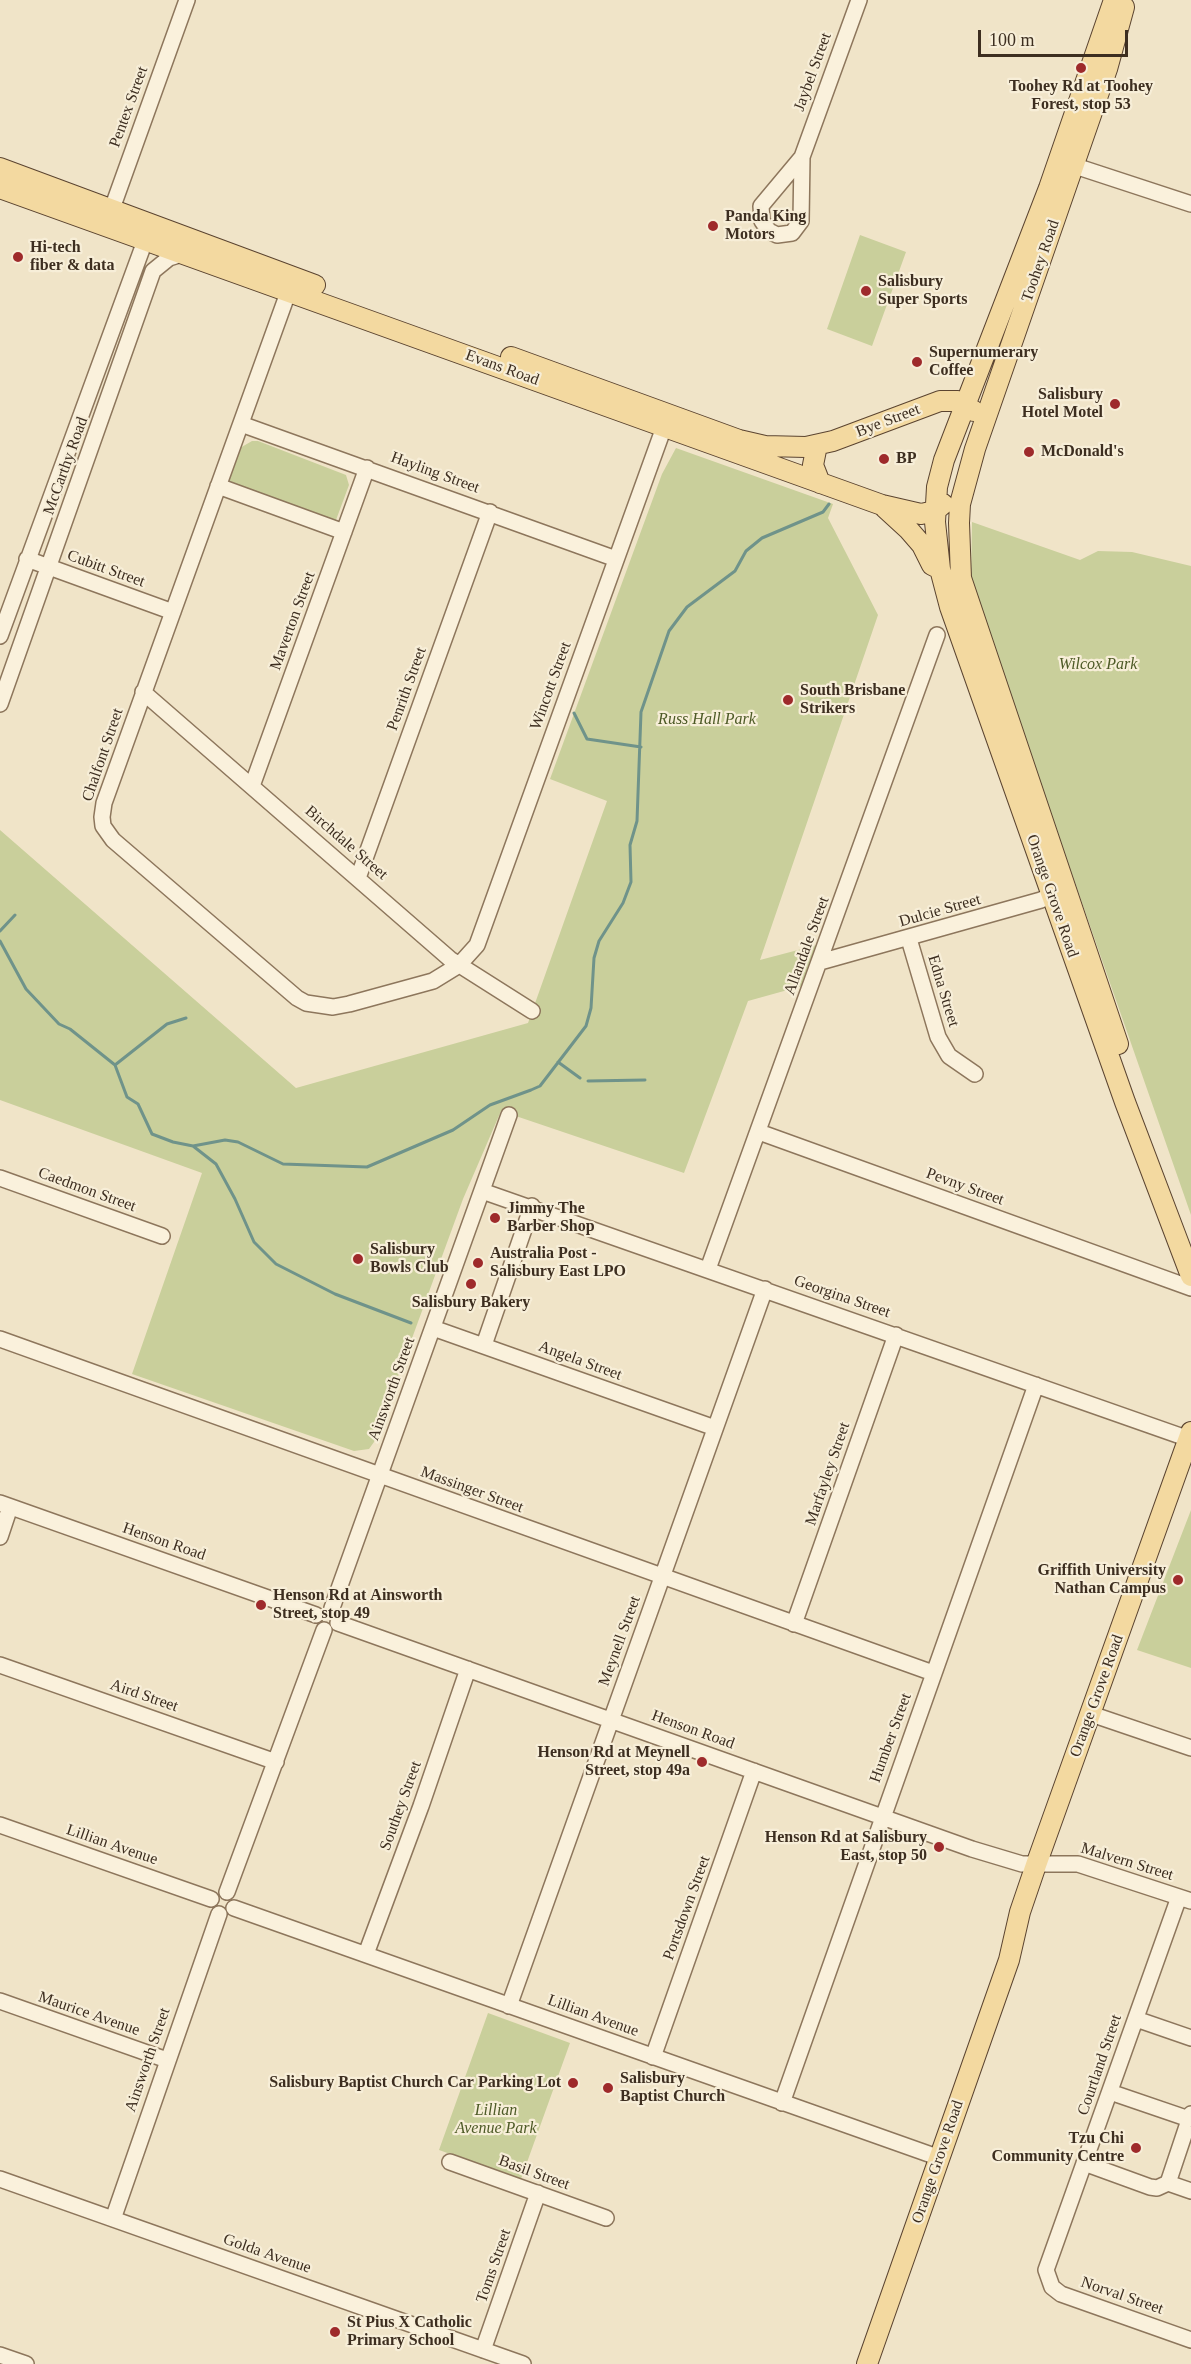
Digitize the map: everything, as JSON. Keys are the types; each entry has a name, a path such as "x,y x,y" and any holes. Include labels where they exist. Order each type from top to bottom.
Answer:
{"main road":[{"name":"Toohey Road","path":"959,523 960,504 975,450 1066,163 1114,0"},
{"name":"Toohey Road","path":"934,511 940,474 965,404 1107,69 1126,0"},
{"name":"Evans Road","path":"0,168 109,217 666,421 820,483 914,514 934,511"},
{"name":"Evans Road","path":"0,188 109,217"},
{"name":"Evans Road","path":"149,232 182,254 666,421 739,440 778,447"},
{"path":"928,405 934,395 978,374"},
{"name":"Bye Street","path":"778,447 817,445 928,405 950,400 965,404"},
{"path":"965,404 976,413 982,430"},
{"path":"817,445 813,465 820,483"},
{"path":"934,511 948,496 959,466 975,450"},
{"path":"882,505 922,545 932,565 940,569"},
{"name":"Orange Grove Road","path":"934,511 940,569 950,607 1191,1241"},
{"name":"Orange Grove Road","path":"959,523 961,578 1059,891 1188,1269"},
{"name":"Orange Grove Road","path":"867,2364 1009,1960 1020,1912 1044,1864 1190,1436"},
{"name":"Orange Grove Road","path":"1096,1715 1191,1473"}],"street":[{"name":"Pentex Street","path":"109,217 187,0"},
{"name":"Jaybel Street","path":"802,157 762,206 762,221 769,231 777,235 792,232 801,221 802,157 859,0"},
{"path":"1066,163 1190,200"},
{"name":"McCarthy Road","path":"0,636 149,232"},
{"name":"McCarthy Road","path":"0,704 153,271 169,258 182,254"},
{"name":"Chalfont Street","path":"289,290 143,692 104,803 102,817 108,834 297,998 317,1006 349,1004 432,981 459,965"},
{"name":"Wincott Street","path":"459,965 477,945 482,934 666,421"},
{"name":"Hayling Street","path":"241,424 616,559"},
{"name":"Maverton Street","path":"252,786 367,468"},
{"path":"218,486 344,532"},
{"name":"Penrith Street","path":"358,878 490,512"},
{"name":"Cubitt Street","path":"27,559 173,612"},
{"name":"Allandale Street","path":"708,1269 937,635"},
{"name":"Birchdale Street","path":"143,692 459,965 532,1011"},
{"name":"Dulcie Street","path":"820,963 909,939 1059,891"},
{"name":"Edna Street","path":"909,939 938,1037 949,1056 975,1074"},
{"name":"Ainsworth Street","path":"332,1608 509,1115"},
{"name":"Pevny Street","path":"759,1132 1191,1288"},
{"name":"Caedmon Street","path":"0,1178 162,1236"},
{"name":"Georgina Street","path":"482,1191 532,1206 1036,1385 1190,1436"},
{"path":"484,1345 532,1206"},
{"path":"1159,1275 1188,1269"},
{"name":"Meynell Street","path":"509,2006 765,1289"},
{"name":"Angela Street","path":"433,1328 715,1428"},
{"name":"Marfayley Street","path":"794,1624 896,1335"},
{"name":"Massinger Street","path":"0,1338 933,1673"},
{"name":"Humber Street","path":"782,2103 1036,1385"},
{"path":"0,1537 5,1505"},
{"name":"Henson Road","path":"5,1505 316,1615"},
{"path":"324,1608 332,1608 337,1613 338,1623 334,1629 324,1630 316,1622 316,1615 324,1608"},
{"name":"Henson Road","path":"338,1623 994,1856 1044,1864"},
{"path":"227,1892 324,1630"},
{"name":"Aird Street","path":"0,1665 276,1762"},
{"name":"Southey Street","path":"366,1954 421,1806 468,1669"},
{"path":"1096,1715 1191,1748"},
{"name":"Portsdown Street","path":"653,2056 754,1771"},
{"name":"Lillian Avenue","path":"0,1825 211,1899"},
{"name":"Malvern Street","path":"1044,1864 1066,1862 1092,1867 1185,1899"},
{"path":"227,1892 235,1900 234,1908 229,1913 219,1914 211,1907 211,1899 216,1893 227,1892"},
{"name":"Courtland Street","path":"1047,2279 1048,2261 1136,2019 1185,1899"},
{"name":"Lillian Avenue","path":"234,1908 940,2158"},
{"name":"Ainsworth Street","path":"113,2218 219,1914"},
{"name":"Maurice Avenue","path":"0,2001 167,2060"},
{"path":"1136,2019 1191,2038"},
{"path":"1110,2092 1190,2116 1167,2183"},
{"name":"Basil Street","path":"450,2162 606,2218"},
{"path":"1084,2163 1150,2187 1156,2188 1167,2183 1191,2191"},
{"name":"Golda Avenue","path":"0,2179 523,2364"},
{"name":"Toms Street","path":"483,2350 538,2193"},
{"name":"Norval Street","path":"1047,2279 1061,2294 1191,2340"},
{"path":"0,2355 26,2364"}],"green space":[{"name":"Salisbury Super Sports","path":"860,235 906,252 872,346 827,329"},
{"path":"252,441 258,441 346,475 349,485 336,520 332,522 230,485 228,481 240,448"},
{"name":"Russ Hall Park","path":"676,448 833,504 828,518 878,615 760,960 817,945 802,986 748,1001 684,1173 501,1111 463,1199 374,1442 369,1449 354,1451 132,1374 202,1173 0,1100 0,830 296,1088 528,1023 607,801 550,779 662,474"},
{"name":"Wilcox Park","path":"972,522 1080,560 1098,551 1132,552 1191,566 1191,1215 971,585"},
{"name":"Griffith University Nathan Campus","path":"1191,1510 1191,1668 1137,1650"},
{"name":"Lillian Avenue Park","path":"488,2013 570,2043 521,2179 439,2150"}],"waterway":[{"path":"0,941 26,989 59,1024 70,1029 115,1065 127,1097 138,1104 152,1134 173,1142 193,1146 225,1140 238,1142 283,1164 367,1167 453,1130 490,1105 540,1086 586,1026 591,1008 594,958 599,941 623,903 631,882 630,845 637,821 641,712 669,631 687,607 735,571 746,551 762,538 823,512 829,504"},
{"path":"574,713 587,739 641,747"},
{"path":"0,931 15,915"},
{"path":"115,1065 167,1024 186,1018"},
{"path":"558,1062 580,1078"},
{"path":"588,1081 645,1080"},
{"path":"193,1146 216,1164 254,1242 276,1264 335,1294 411,1323"}],"place":[{"name":"Toohey Rd at Toohey Forest, stop 53","path":"1081,68"},
{"name":"Panda King Motors","path":"713,226"},
{"name":"Hi-tech fiber & data","path":"18,257"},
{"name":"Salisbury Super Sports","path":"866,291"},
{"name":"Supernumerary Coffee","path":"917,362"},
{"name":"Salisbury Hotel Motel","path":"1115,404"},
{"name":"McDonald's","path":"1029,452"},
{"name":"BP","path":"884,459"},
{"name":"South Brisbane Strikers","path":"788,700"},
{"name":"Jimmy The Barber Shop","path":"495,1218"},
{"name":"Salisbury Bowls Club","path":"358,1259"},
{"name":"Australia Post - Salisbury East LPO","path":"478,1263"},
{"name":"Salisbury Bakery","path":"471,1284"},
{"name":"Griffith University Nathan Campus","path":"1178,1580"},
{"name":"Henson Rd at Ainsworth Street, stop 49","path":"261,1605"},
{"name":"Henson Rd at Meynell Street, stop 49a","path":"702,1762"},
{"name":"Henson Rd at Salisbury East, stop 50","path":"939,1847"},
{"name":"Salisbury Baptist Church Car Parking Lot","path":"573,2083"},
{"name":"Salisbury Baptist Church","path":"608,2088"},
{"name":"Tzu Chi Community Centre","path":"1136,2148"},
{"name":"St Pius X Catholic Primary School","path":"335,2332"}]}
